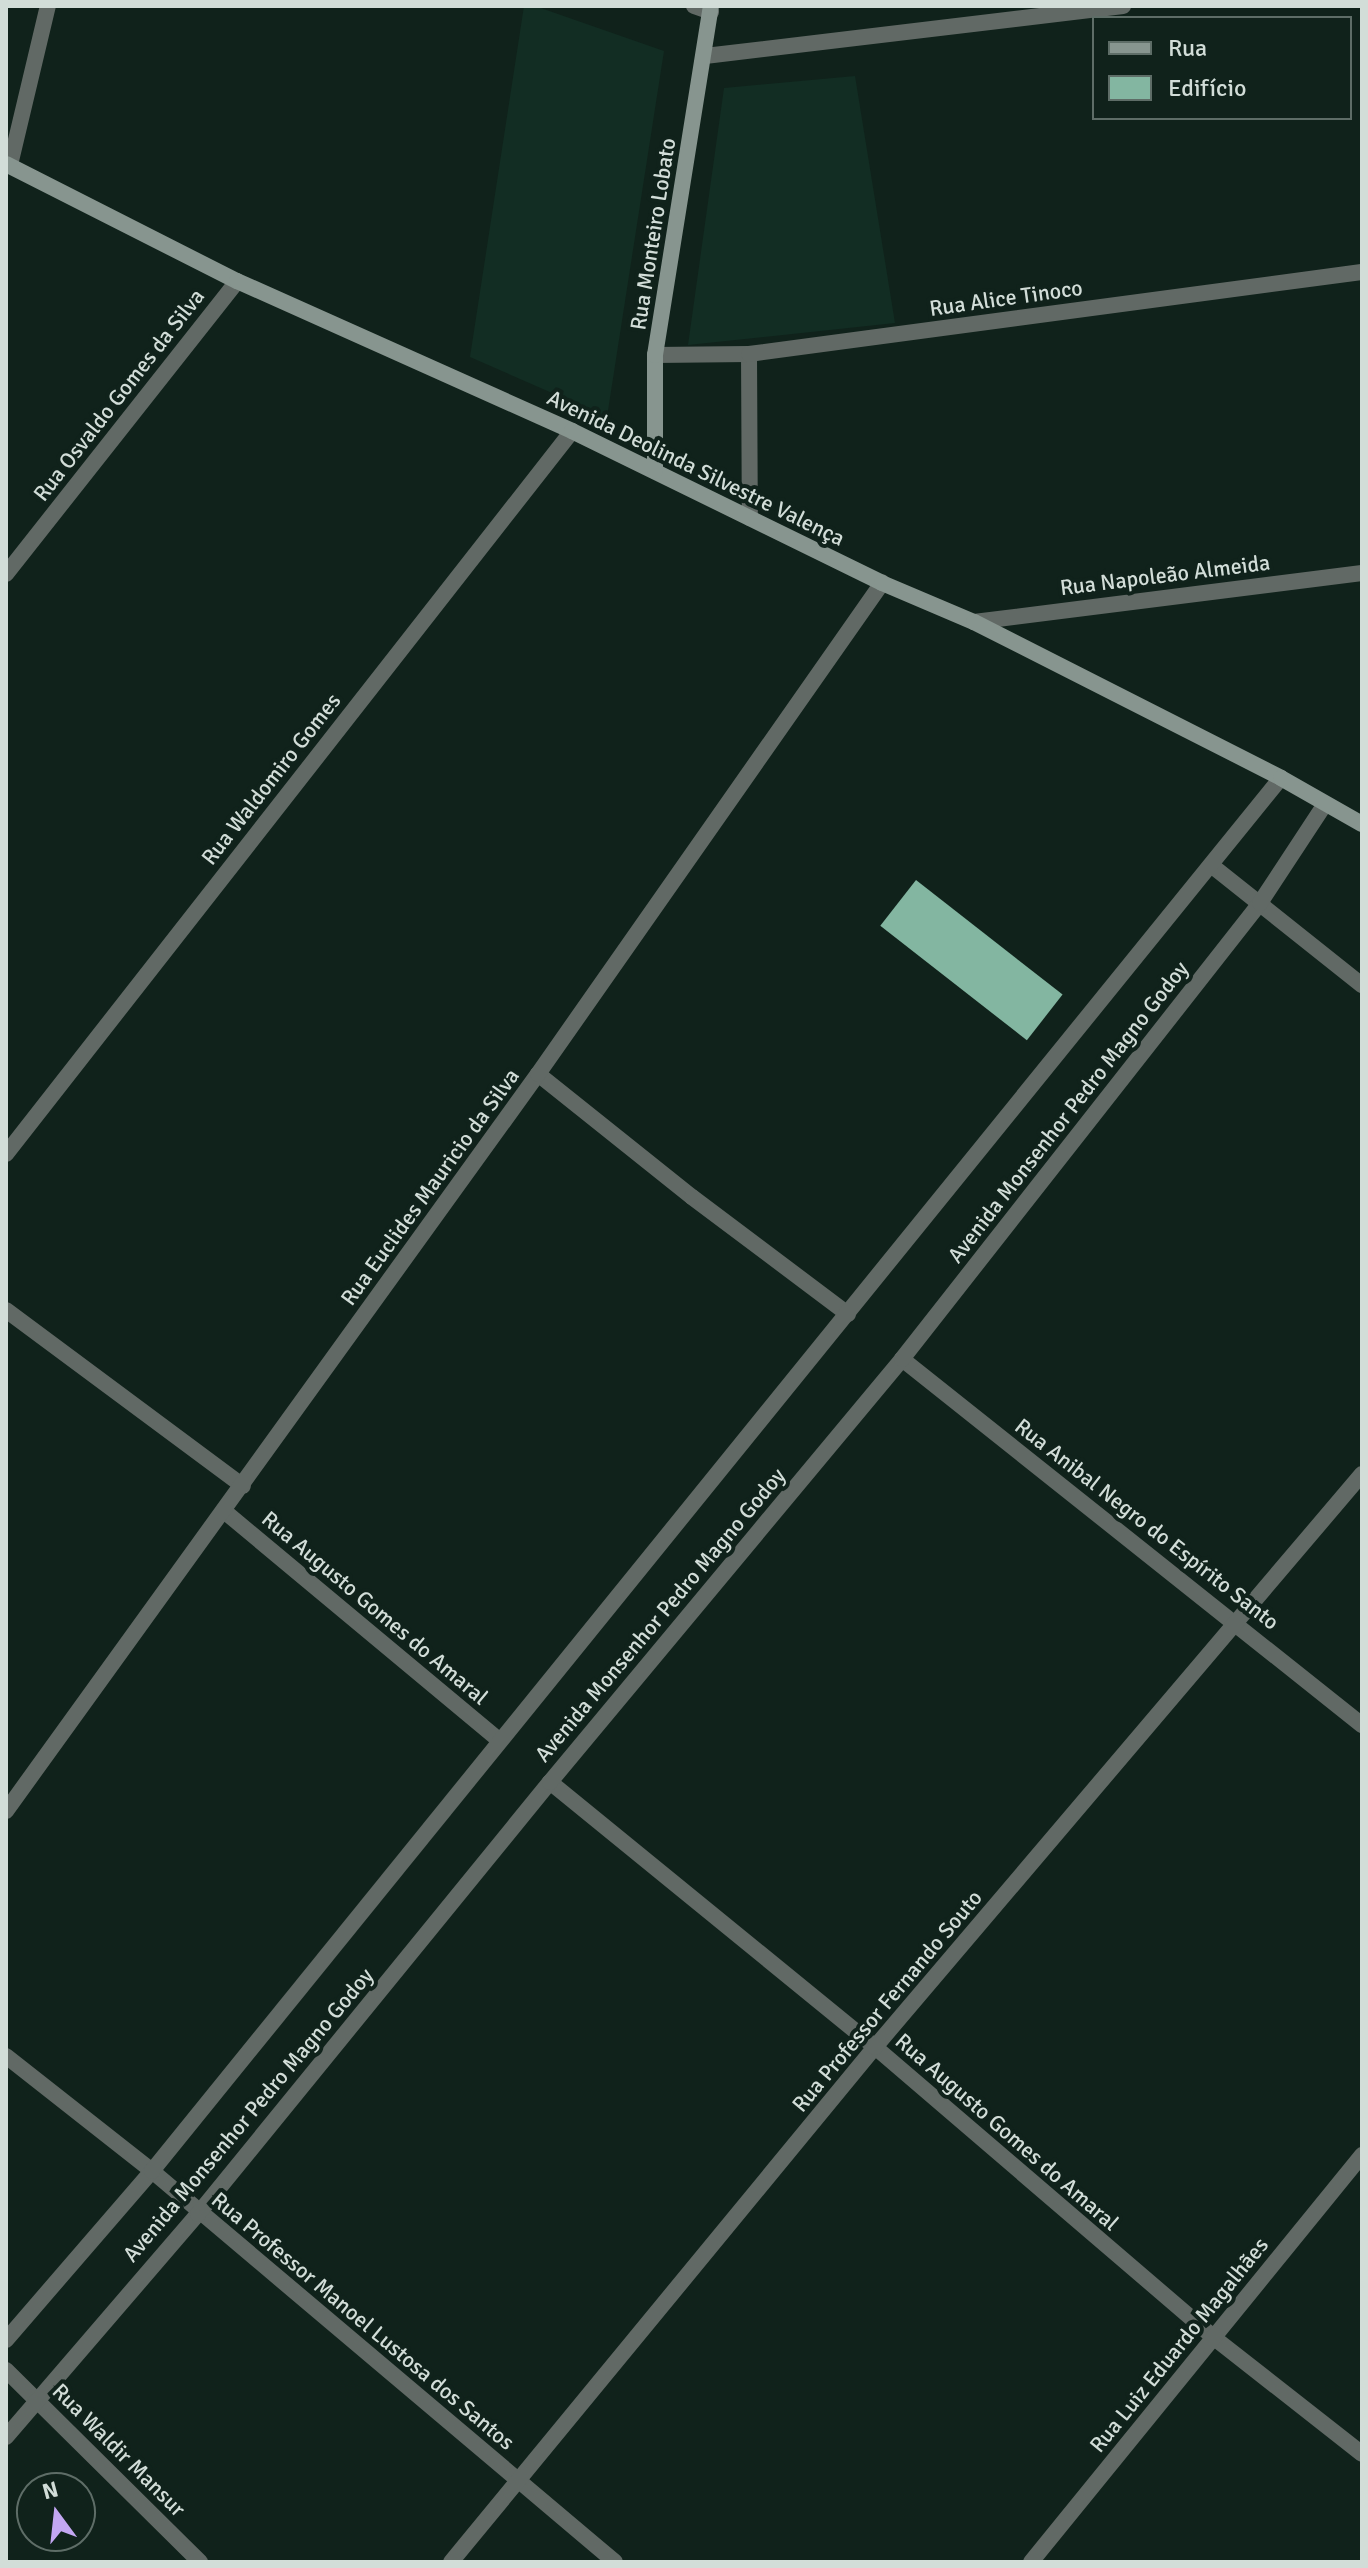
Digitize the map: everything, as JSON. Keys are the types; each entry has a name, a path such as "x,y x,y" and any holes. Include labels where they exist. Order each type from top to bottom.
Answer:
{"street":[{"path":"8,164 48,6"},
{"path":"705,56 1123,6"},
{"name":"Rua Monteiro Lobato","path":"655,471 655,355 705,56 705,8"},
{"name":"Avenida Deolinda Silvestre Valença","path":"8,164 237,281 572,431 882,583 974,622 1281,778 1362,824"},
{"name":"Rua Alice Tinoco","path":"655,355 749,354 1362,272"},
{"name":"Rua Osvaldo Gomes da Silva","path":"6,574 237,281"},
{"path":"749,354 750,518"},
{"name":"Rua Waldomiro Gomes","path":"6,1154 572,431"},
{"name":"Rua Napoleão Almeida","path":"974,622 1362,573"},
{"name":"Rua Euclides Mauricio da Silva","path":"6,1811 538,1074 882,583"},
{"name":"Avenida Monsenhor Pedro Magno Godoy","path":"6,2340 152,2171 1281,778"},
{"name":"Avenida Monsenhor Pedro Magno Godoy","path":"6,2437 198,2214 550,1782 902,1359 1260,903 1325,804"},
{"path":"1211,865 1362,985"},
{"path":"538,1074 692,1197 848,1314"},
{"path":"6,1310 243,1486"},
{"name":"Rua Anibal Negro do Espírito Santo","path":"902,1359 1362,1725"},
{"name":"Rua Professor Fernando Souto","path":"451,2562 875,2047 1362,1474"},
{"name":"Rua Augusto Gomes do Amaral","path":"224,1511 499,1740"},
{"name":"Rua Augusto Gomes do Amaral","path":"550,1782 875,2047 1213,2337 1362,2454"},
{"name":"Rua Professor Manoel Lustosa dos Santos","path":"6,2056 152,2171 198,2214 615,2562"},
{"name":"Rua Luiz Eduardo Magalhães","path":"1031,2562 1362,2155"},
{"name":"Rua Waldir Mansur","path":"6,2370 200,2562"}],"shaded area":[{"path":"524,6 535,6 664,51 607,417 470,357"},
{"path":"855,76 895,323 688,345 724,88"}],"building":[{"path":"916,880 1063,995 1027,1040 880,926"}]}
